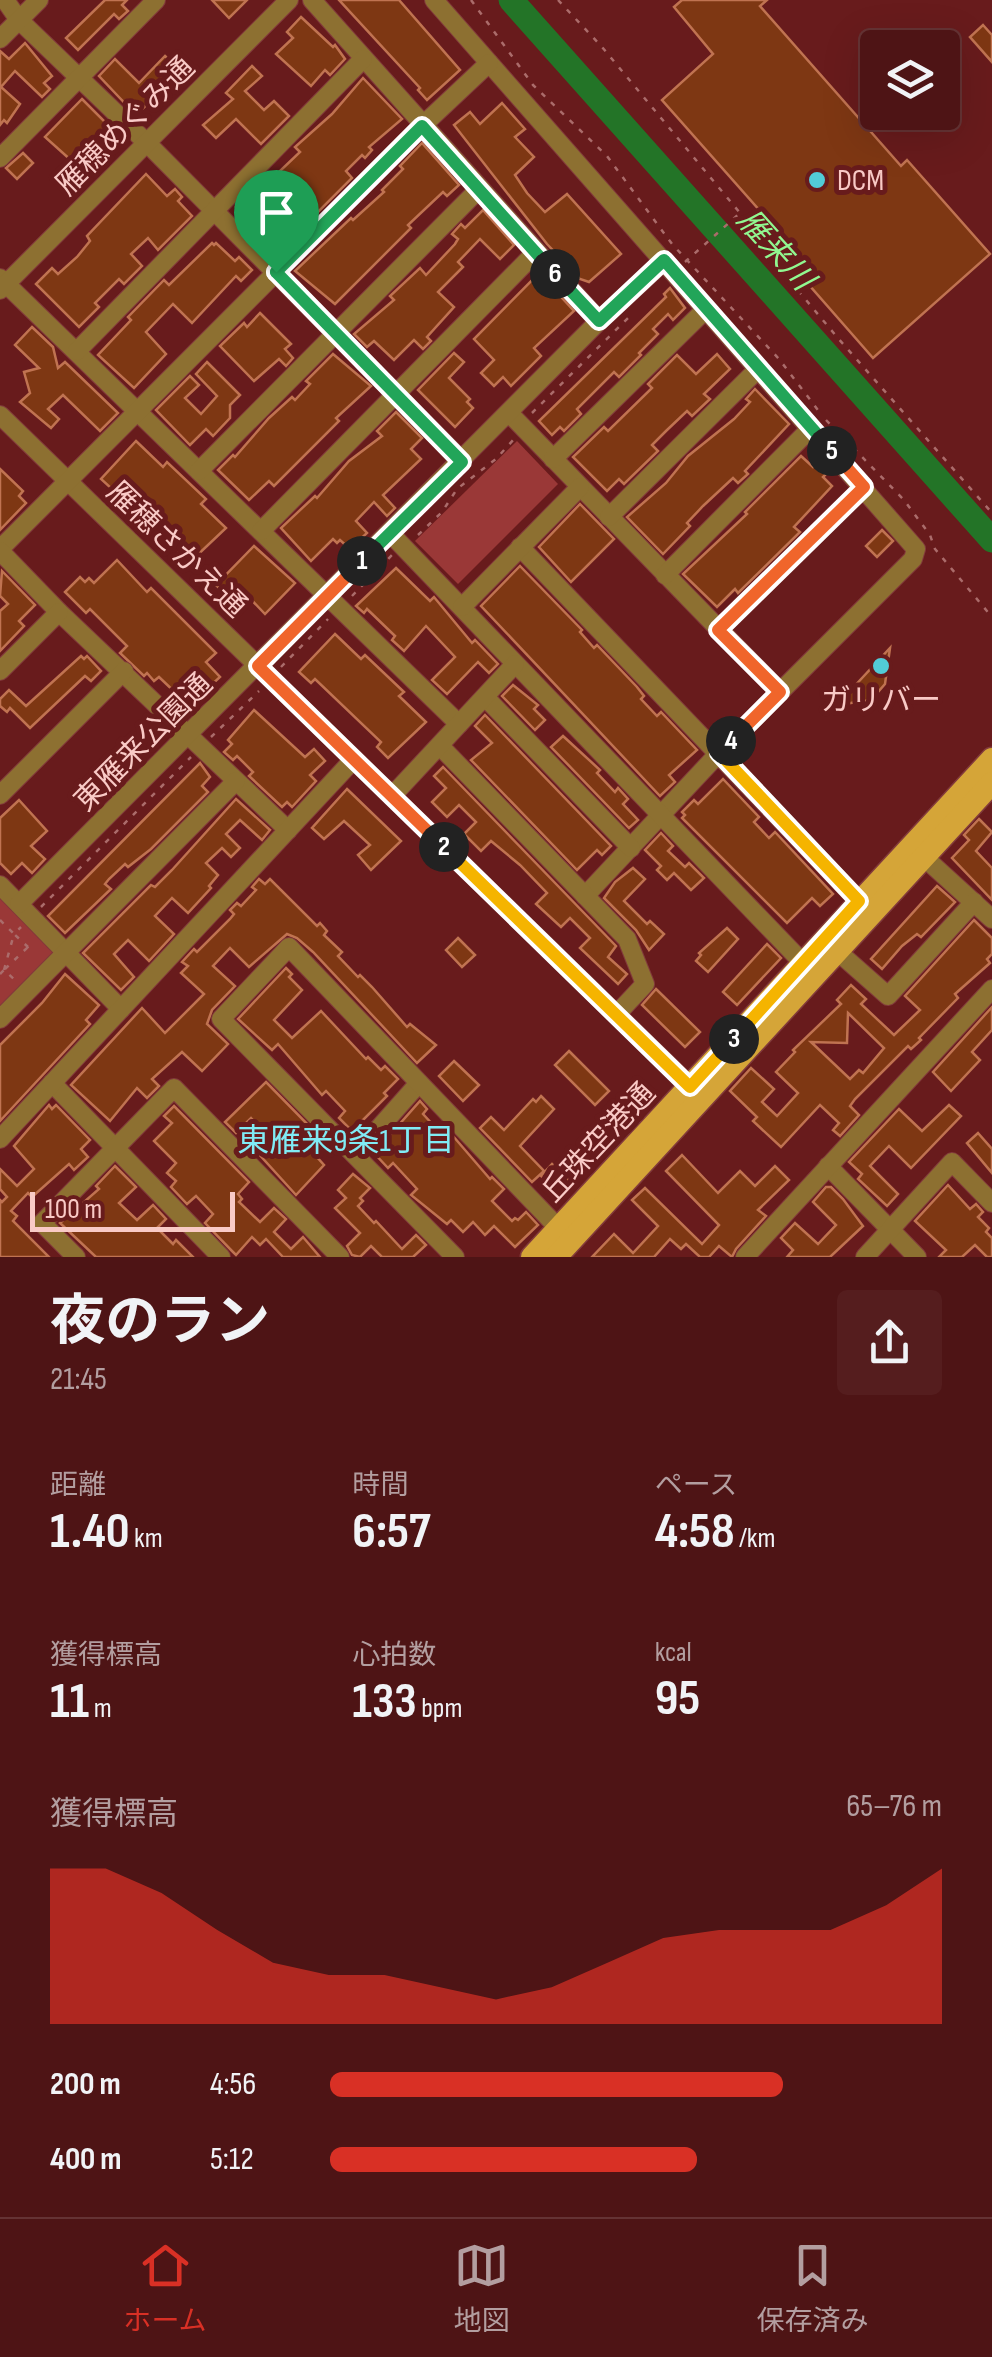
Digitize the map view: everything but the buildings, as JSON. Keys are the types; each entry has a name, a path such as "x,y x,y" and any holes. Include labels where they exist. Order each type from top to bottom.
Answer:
{"main road":[{"name":"丘珠空港通","path":"532,1257 562,1242 918,851 992,758"},
{"name":"丘珠空港通","path":"697,1093 803,963 831,945 859,901 990,792"}],"street":[{"path":"4,0 19,20 147,143 462,462"},
{"path":"0,39 39,0"},
{"path":"0,158 156,0"},
{"name":"雁穂めぐみ通","path":"2,284 289,0"},
{"path":"312,0 599,321"},
{"path":"434,0 671,264 912,542 916,553 585,896"},
{"path":"76,351 363,59"},
{"path":"288,830 59,612 0,550 489,63"},
{"path":"199,471 479,189"},
{"path":"261,531 535,253"},
{"name":"東雁来公園通","path":"27,909 197,742 258,666 336,604 462,462 518,421 599,321 671,264"},
{"path":"2,284 460,724"},
{"path":"553,459 706,308"},
{"path":"610,518 759,368"},
{"name":"雁穂さかえ通","path":"0,414 697,1093"},
{"path":"518,421 780,692"},
{"path":"665,575 811,428"},
{"path":"462,607 580,487"},
{"path":"718,630 864,487"},
{"path":"394,541 803,963"},
{"path":"520,547 859,901"},
{"path":"0,671 59,612"},
{"path":"392,796 515,664"},
{"path":"0,794 124,671"},
{"path":"485,697 631,848"},
{"path":"440,746 627,940 645,984 616,1015"},
{"path":"0,1138 354,759"},
{"path":"0,1019 236,781"},
{"path":"918,851 992,919"},
{"path":"0,884 121,1009"},
{"path":"831,945 888,996 974,902"},
{"path":"455,1257 221,1019 288,947 419,1082 562,1242"},
{"path":"744,1257 992,989"},
{"path":"52,1082 221,1257"},
{"path":"356,1154 419,1082"},
{"path":"76,1257 42,1223 174,1088 340,1257"},
{"path":"865,1257 952,1162 992,1203"},
{"path":"828,1166 917,1257"}],"path":[{"path":"471,0 532,86 607,156 686,260 779,360 831,426 904,500 930,535 935,549 992,616"},
{"path":"558,0 740,213 778,268 992,512"},
{"path":"671,264 686,260 740,213"},
{"path":"417,536 442,512 456,490 496,459 514,439 518,421 641,304"},
{"path":"282,666 394,541"},
{"path":"27,909 197,742 258,692"},
{"path":"0,920 28,947"},
{"path":"1,970 14,934 26,923"},
{"path":"1,970 38,937"},
{"path":"1,970 24,988"}],"shaded area":[{"path":"517,441 558,484 458,584 415,541"},
{"path":"0,895 57,953 0,1010"}],"waterway":[{"name":"雁来川","path":"511,0 992,540"}],"place":[{"name":"DCM","path":"817,180"},
{"name":"ガリバー","path":"881,666"}],"district":[{"name":"東雁来9条1丁目","path":"346,1140"}],"route":[{"path":"422,126 599,321 664,260 864,487 718,630 780,692 719,753 859,901 690,1087 258,666 462,462 276,272 422,126"}]}
